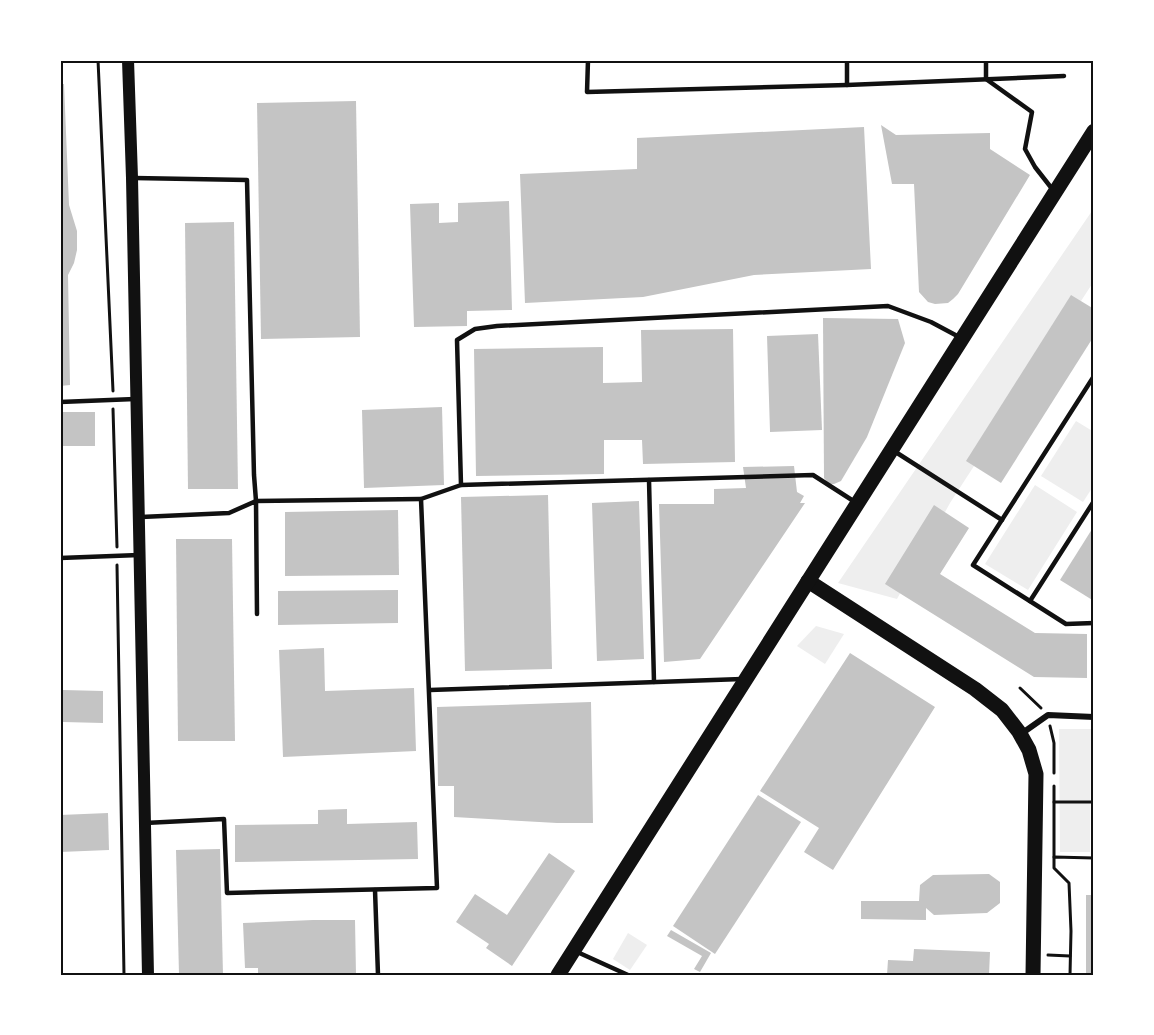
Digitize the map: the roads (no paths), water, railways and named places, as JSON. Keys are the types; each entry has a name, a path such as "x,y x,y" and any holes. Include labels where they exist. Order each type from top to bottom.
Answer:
{"main road":[{"path":"128,60 148,975"},
{"path":"558,975 1055,192 1093,136"},
{"path":"808,581 975,689 1002,710 1020,734 1029,750 1036,774 1033,975"}],"street":[{"path":"1020,734 1048,715 1094,717"}],"lane":[{"path":"588,60 587,92 1064,76"},
{"path":"847,60 847,85"},
{"path":"986,60 986,79"},
{"path":"986,79 1032,112 1025,149 1035,167 1055,192"},
{"path":"132,178 246,180 256,501 257,614"},
{"path":"461,485 457,340 475,329 888,306 931,322 962,338"},
{"path":"1094,376 973,565 1066,624 1094,623"},
{"path":"60,402 136,399"},
{"path":"891,450 1002,520"},
{"path":"139,518 229,513 256,501 421,499 461,485 813,475 857,503"},
{"path":"649,480 654,682"},
{"path":"145,823 224,819 227,893 437,888 421,499"},
{"path":"1030,602 1094,501"},
{"path":"60,558 140,555"},
{"path":"430,690 746,679"},
{"path":"375,890 378,975"},
{"path":"574,951 628,975"}]}
